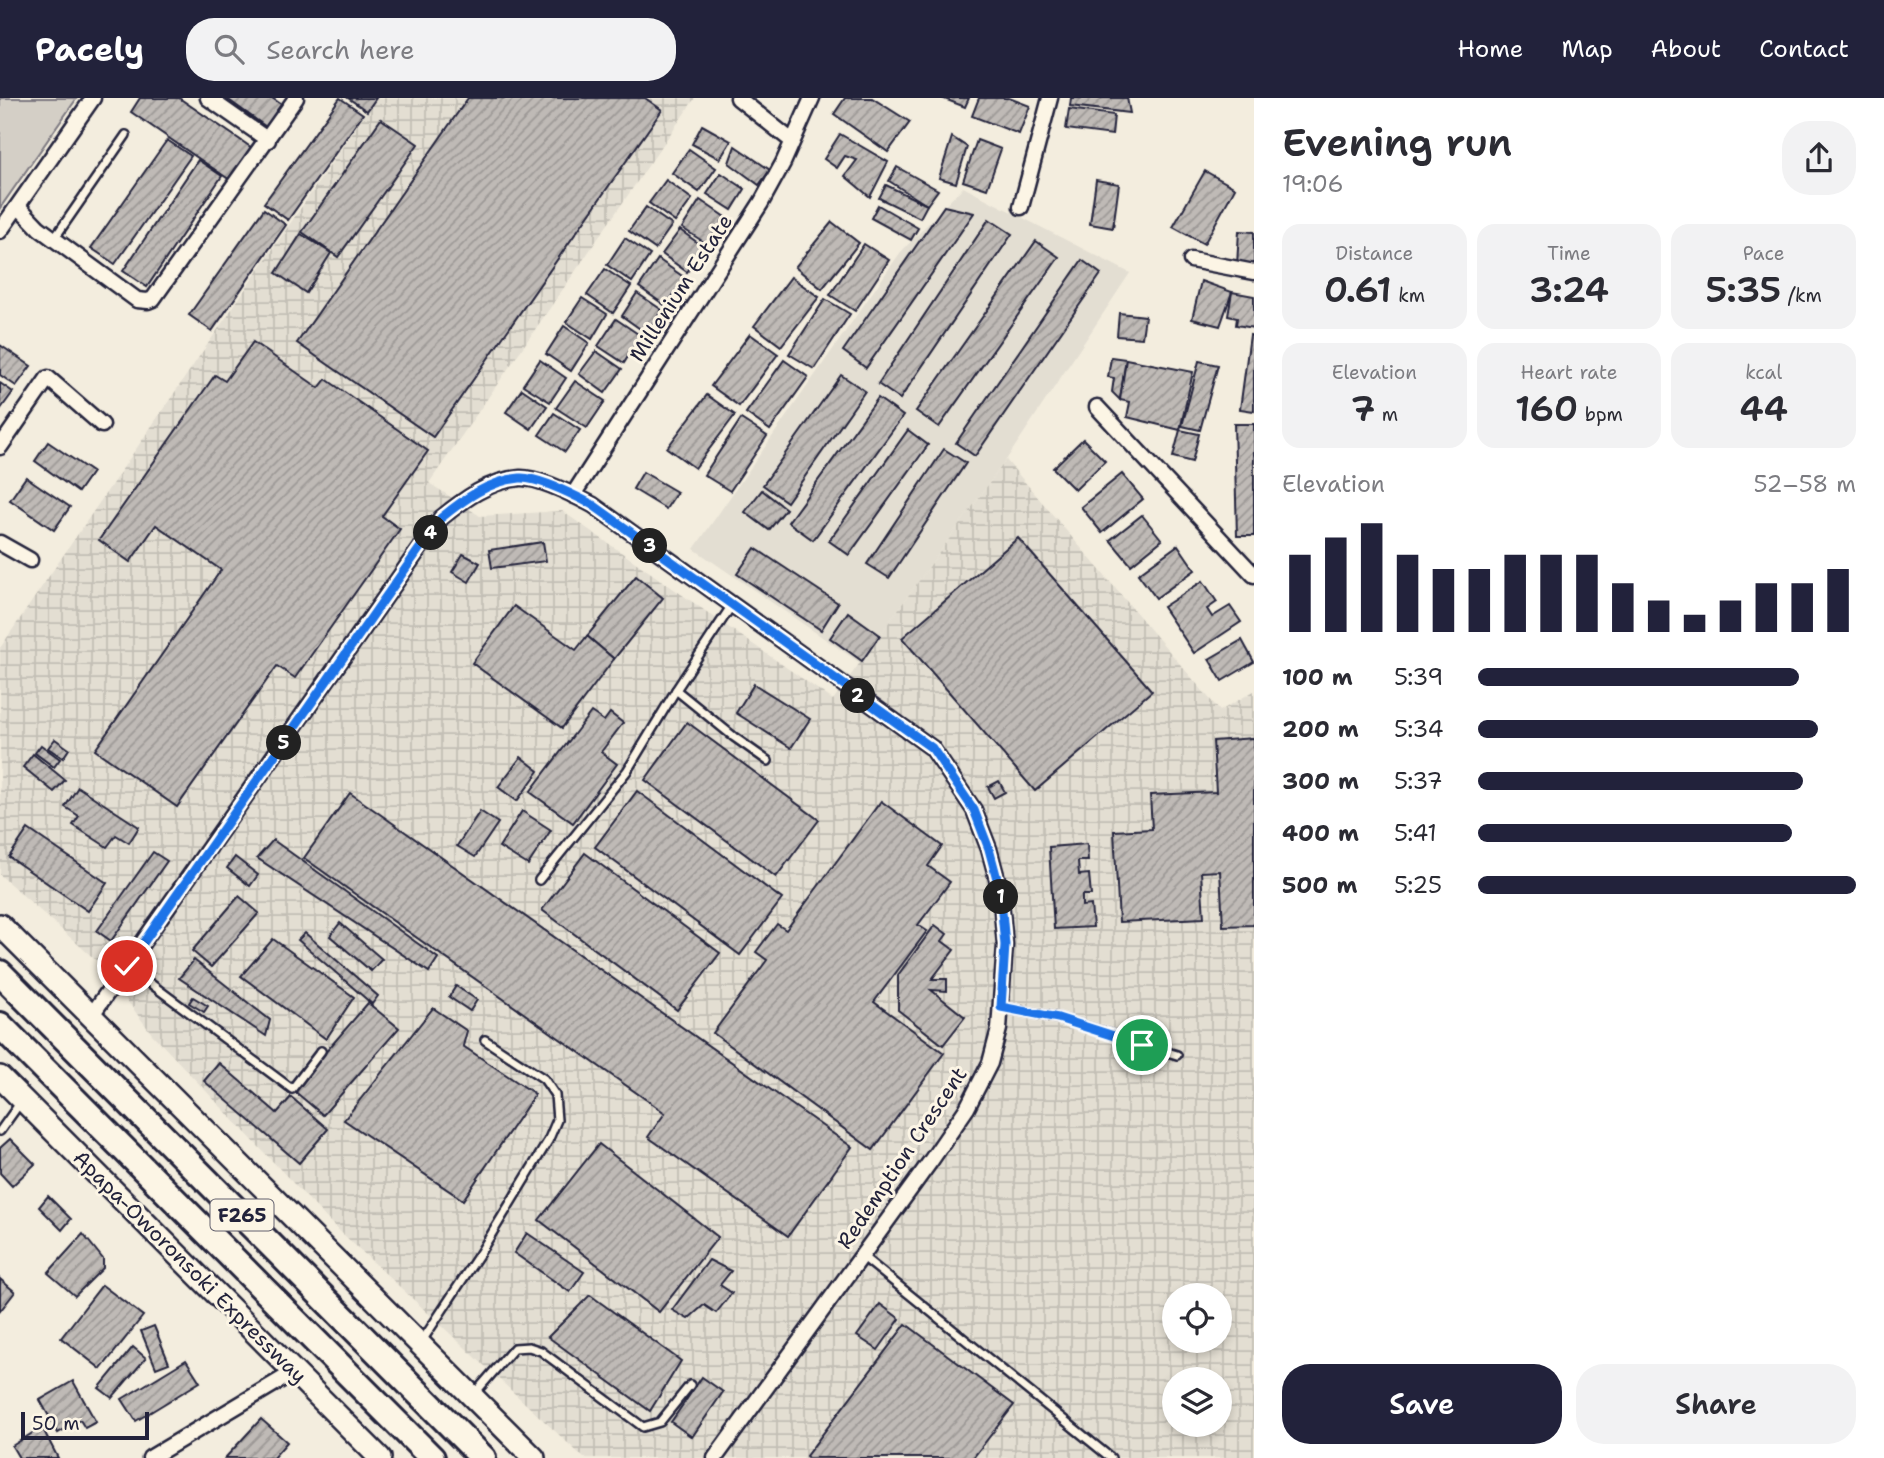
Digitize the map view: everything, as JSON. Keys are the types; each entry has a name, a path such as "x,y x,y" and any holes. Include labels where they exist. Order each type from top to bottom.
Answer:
{"highway":[{"name":"F265","path":"0,973 483,1458"},
{"name":"Apapa-Oworonsoki Expressway","path":"0,1025 432,1458"}],"main road":[{"path":"0,925 534,1458"},
{"name":"Apapa-Oworonsoki Expressway","path":"0,1077 380,1458"}],"street":[{"path":"0,231 93,98"},
{"path":"208,98 268,140"},
{"path":"18,206 38,228 138,300 148,302 153,299 296,98"},
{"path":"738,98 792,141"},
{"name":"Millenium Estate","path":"573,495 761,203 783,163 812,98"},
{"path":"1021,207 1050,98"},
{"path":"1191,260 1254,272"},
{"path":"0,447 48,378 102,425"},
{"path":"1097,407 1254,575"},
{"name":"Redemption Crescent","path":"91,1016 441,518 465,498 494,485 521,478 573,495 593,505 932,748 974,810 989,849 1000,890 1005,945 1001,1007 990,1063 967,1108 715,1458"},
{"path":"0,543 30,561"},
{"path":"150,1458 295,1372"}],"lane":[{"path":"54,239 126,135"},
{"path":"539,880 627,771 732,605"},
{"path":"676,690 733,737 768,761"},
{"path":"127,966 292,1089 321,1051"},
{"path":"1001,1007 1045,1015 1177,1055"},
{"path":"420,1344 480,1253 548,1141 557,1120 555,1095 544,1079 485,1040"},
{"path":"0,1131 22,1099"},
{"path":"862,1256 1111,1458"},
{"path":"472,1396 514,1348 529,1347 541,1351 643,1427 660,1422 690,1385"}],"shaded area":[{"path":"0,98 77,98 0,208"},
{"path":"376,98 695,98 429,483 480,516 562,511 833,700 1006,460 1220,711 1254,691 1254,1458 584,1458 330,1222 152,1034 98,962 0,875 0,648"},
{"path":"963,187 1130,273 1006,460 860,663 694,549 900,253"}],"building":[{"path":"140,98 179,98 255,150 233,182 131,112"},
{"path":"226,98 272,98 285,107 269,129"},
{"path":"340,98 363,114 288,220 264,203"},
{"path":"348,98 376,98 367,111"},
{"path":"468,98 645,98 662,110 433,437 297,343"},
{"path":"845,98 872,98 910,122 888,152 834,114"},
{"path":"942,98 969,98 965,107"},
{"path":"979,98 1009,98 1030,106 1019,134 972,116"},
{"path":"1071,98 1127,98 1130,113 1070,106"},
{"path":"1069,109 1114,115 1112,135 1066,129"},
{"path":"381,119 418,144 338,257 302,232"},
{"path":"702,125 731,141 720,159 692,144"},
{"path":"840,134 888,162 870,197 845,176 857,160 845,156 837,168 824,159"},
{"path":"952,137 967,147 956,183 939,178"},
{"path":"167,140 191,156 115,264 91,248"},
{"path":"977,140 1001,149 987,189 963,181"},
{"path":"735,146 770,170 759,185 729,163"},
{"path":"689,149 716,168 699,192 672,173"},
{"path":"198,160 222,176 147,287 123,271"},
{"path":"897,167 938,190 927,205 889,181"},
{"path":"1205,171 1235,188 1204,244 1173,227"},
{"path":"721,173 745,189 732,210 707,194"},
{"path":"666,180 692,199 675,222 649,203"},
{"path":"1096,180 1119,184 1113,228 1090,224"},
{"path":"886,185 927,205 920,218 879,198"},
{"path":"700,200 725,217 707,244 682,228"},
{"path":"878,205 918,228 911,240 871,218"},
{"path":"944,206 974,213 866,368 843,351"},
{"path":"646,207 672,225 655,249 629,231"},
{"path":"264,209 286,225 212,331 189,315"},
{"path":"989,219 1012,234 900,399 878,384"},
{"path":"832,222 859,243 822,289 795,267"},
{"path":"680,230 705,248 687,272 662,254"},
{"path":"1239,231 1254,232 1254,266 1237,265"},
{"path":"301,234 331,253 306,293 276,273"},
{"path":"625,238 650,255 632,282 607,265"},
{"path":"1036,241 1059,257 939,427 916,411"},
{"path":"864,244 889,260 855,311 830,295"},
{"path":"658,259 685,278 666,306 639,287"},
{"path":"1082,260 1101,274 975,456 956,443"},
{"path":"605,269 631,286 613,313 587,295"},
{"path":"791,277 819,297 781,346 754,326"},
{"path":"1201,281 1232,292 1220,326 1192,319"},
{"path":"1232,292 1254,296 1254,328 1236,325 1237,318 1228,316"},
{"path":"637,293 662,310 646,333 622,316"},
{"path":"582,298 607,314 592,339 566,322"},
{"path":"825,299 850,314 814,369 789,354"},
{"path":"1119,313 1145,316 1142,338 1117,336"},
{"path":"616,319 641,336 624,363 598,346"},
{"path":"564,326 589,343 571,371 546,354"},
{"path":"750,334 778,354 739,406 711,386"},
{"path":"1250,335 1254,336 1254,411 1240,409"},
{"path":"253,342 319,388 326,379 428,451 382,516 400,529 295,678 277,666 177,807 95,750 221,570 156,525 130,562 99,540 215,375 225,381"},
{"path":"0,345 31,366 16,386 0,375"},
{"path":"596,351 622,369 605,393 579,374"},
{"path":"1111,357 1126,359 1120,400 1112,392 1114,378 1108,377"},
{"path":"1126,359 1193,372 1180,430 1127,417 1130,402 1120,400"},
{"path":"540,360 566,378 550,402 523,385"},
{"path":"784,360 808,377 770,430 746,413"},
{"path":"1199,361 1218,365 1200,430 1182,426"},
{"path":"841,375 865,391 787,502 763,485"},
{"path":"575,381 605,401 587,428 556,408"},
{"path":"0,383 13,392 0,410"},
{"path":"522,389 547,406 531,429 506,412"},
{"path":"707,395 735,415 695,468 667,448"},
{"path":"878,398 903,416 813,540 788,522"},
{"path":"554,413 580,430 565,452 539,435"},
{"path":"741,419 767,436 730,491 704,475"},
{"path":"1234,424 1254,424 1254,536 1237,536"},
{"path":"908,430 928,445 849,555 829,541"},
{"path":"1180,430 1199,434 1192,462 1173,457"},
{"path":"1083,439 1105,461 1075,490 1053,468"},
{"path":"48,442 92,472 78,492 35,461"},
{"path":"944,449 966,463 889,578 867,564"},
{"path":"643,472 677,492 666,509 633,489"},
{"path":"1122,474 1143,499 1102,533 1081,507"},
{"path":"26,477 70,507 54,530 10,500"},
{"path":"762,490 786,509 769,530 745,512"},
{"path":"1142,515 1162,540 1131,565 1110,540"},
{"path":"1018,538 1152,691 1035,791 902,638"},
{"path":"543,542 546,561 492,568 489,550"},
{"path":"1178,545 1195,570 1156,598 1138,574"},
{"path":"755,548 838,603 821,630 737,574"},
{"path":"463,554 480,563 469,582 452,572"},
{"path":"636,576 663,598 614,659 587,636"},
{"path":"1203,581 1217,602 1207,609 1212,617 1230,606 1241,622 1194,653 1163,607"},
{"path":"514,606 576,650 587,636 614,659 562,728 472,663"},
{"path":"848,612 880,635 862,661 830,638"},
{"path":"1242,640 1254,662 1222,681 1209,659"},
{"path":"754,684 810,719 791,748 736,713"},
{"path":"591,712 604,721 610,713 623,723 601,752 617,764 573,823 530,792"},
{"path":"687,722 819,820 776,877 645,780"},
{"path":"1254,738 1254,925 1223,926 1220,871 1201,872 1204,918 1119,922 1114,831 1152,829 1150,795 1216,792 1213,741"},
{"path":"55,739 69,749 63,758 48,748"},
{"path":"41,745 60,759 54,767 35,753"},
{"path":"33,754 65,780 54,792 23,767"},
{"path":"521,757 539,771 517,801 498,787"},
{"path":"999,781 1005,792 994,798 988,787"},
{"path":"78,787 139,827 129,843 116,835 107,847 73,825 79,816 65,807"},
{"path":"637,791 782,899 740,955 595,847"},
{"path":"350,793 852,1147 788,1236 648,1137 665,1113 304,858"},
{"path":"881,801 942,846 928,866 950,882 918,925 927,931 874,1002 944,1053 873,1150 713,1033 767,960 756,952 777,924 786,930"},
{"path":"480,811 498,823 475,857 457,846"},
{"path":"522,811 551,830 528,865 499,847"},
{"path":"28,829 107,883 88,911 9,857"},
{"path":"273,840 438,958 429,972 257,858"},
{"path":"1087,844 1088,861 1078,861 1079,875 1089,874 1091,895 1082,895 1082,906 1091,905 1093,927 1054,929 1049,847"},
{"path":"153,852 167,861 111,941 97,931"},
{"path":"585,853 720,953 677,1010 542,910"},
{"path":"235,857 258,875 250,886 227,868"},
{"path":"239,896 259,913 211,967 192,951"},
{"path":"340,923 382,959 371,971 330,936"},
{"path":"935,925 947,934 942,941 954,950 932,979 947,979 947,991 931,990 965,1017 943,1045 898,1010 898,975"},
{"path":"305,933 378,996 372,1004 298,940"},
{"path":"273,939 354,997 326,1039 241,976"},
{"path":"194,960 270,1020 266,1036 179,978"},
{"path":"456,986 477,1000 470,1011 449,997"},
{"path":"193,997 208,1006 204,1012 189,1003"},
{"path":"368,1003 399,1028 323,1115 293,1090"},
{"path":"433,1008 467,1031 463,1046 535,1094 463,1200 344,1120"},
{"path":"219,1063 277,1113 291,1097 328,1129 299,1163 204,1081"},
{"path":"10,1139 35,1164 12,1186 0,1173 0,1148"},
{"path":"599,1144 718,1237 659,1312 539,1220"},
{"path":"48,1196 71,1219 62,1230 39,1207"},
{"path":"527,1233 584,1272 570,1292 514,1253"},
{"path":"83,1234 103,1259 103,1268 75,1296 48,1273"},
{"path":"709,1260 731,1271 720,1285 732,1293 716,1313 704,1305 688,1319 672,1310"},
{"path":"0,1279 15,1292 0,1311"},
{"path":"102,1285 143,1316 101,1369 61,1338"},
{"path":"590,1295 681,1361 650,1411 548,1337"},
{"path":"880,1304 900,1319 878,1350 857,1336"},
{"path":"906,1324 1014,1405 973,1458 808,1458 806,1456"},
{"path":"154,1326 169,1363 156,1368 141,1331"},
{"path":"133,1347 146,1358 112,1398 99,1388"},
{"path":"186,1360 200,1382 136,1421 122,1399"},
{"path":"702,1377 723,1392 692,1437 671,1422"},
{"path":"73,1381 96,1422 85,1428 80,1420 58,1433 40,1400"},
{"path":"261,1419 287,1442 273,1458 225,1458"},
{"path":"42,1427 58,1458 19,1458 12,1446"}],"route":[{"path":"127,966 441,518 465,498 494,485 521,478 553,487 593,505 932,748 974,810 989,849 1000,890 1005,945 1001,1007 1058,1018 1142,1045"}]}
